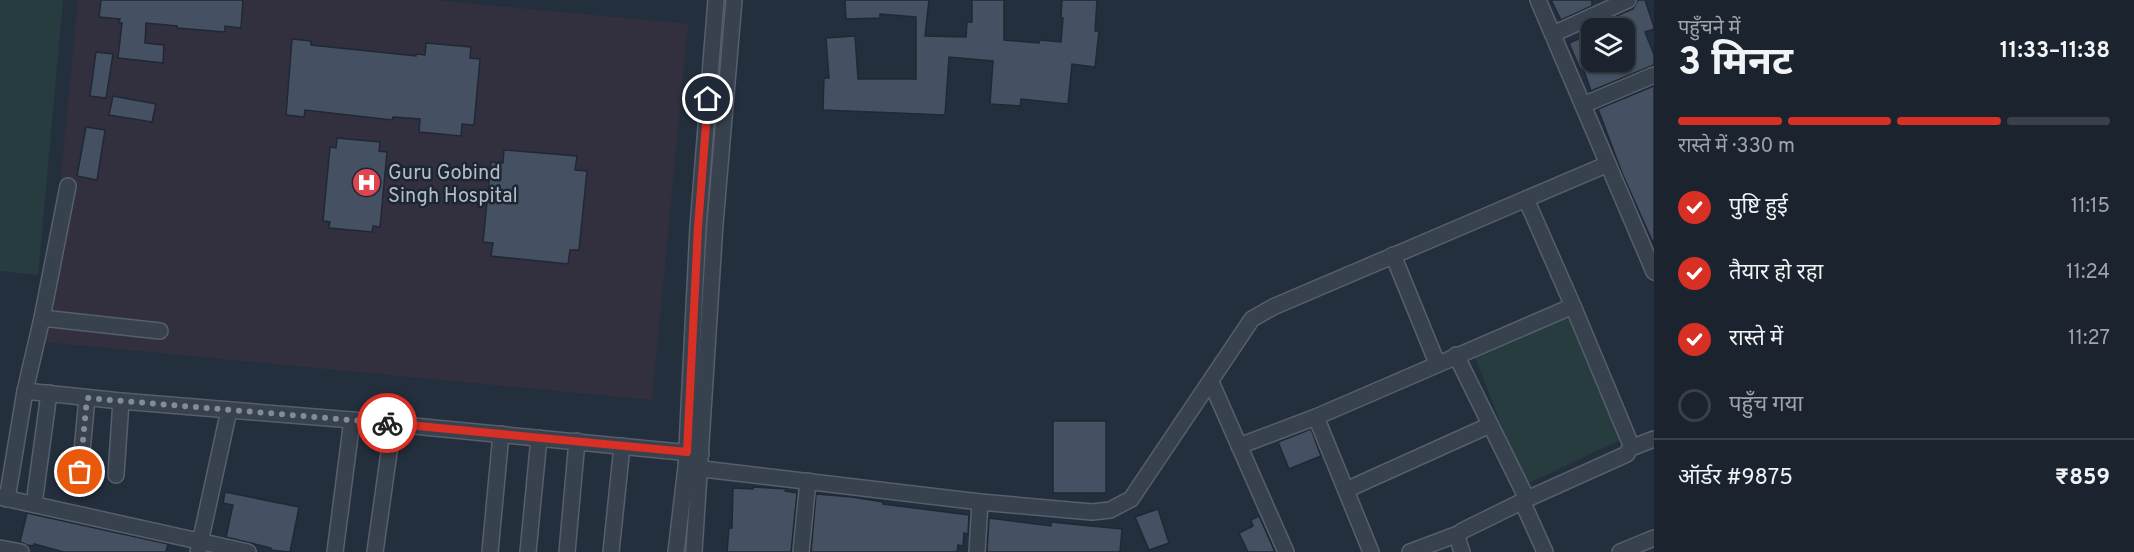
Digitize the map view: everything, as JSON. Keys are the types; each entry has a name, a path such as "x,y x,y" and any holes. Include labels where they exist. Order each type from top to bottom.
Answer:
{"street":[{"path":"694,552 694,460 698,381 698,227 716,0"},
{"path":"698,381 715,224 734,0"},
{"path":"1538,0 1608,164 1650,250 1654,272"},
{"path":"1553,34 1628,0"},
{"path":"1583,105 1654,75"},
{"path":"25,391 578,441 622,446 808,481 980,502 1092,512 1110,510 1131,499 1211,382 1246,326 1261,313 1608,164"},
{"path":"68,186 4,498 199,547 248,552"},
{"path":"1526,199 1574,306 1632,445 1631,448"},
{"path":"1393,255 1437,363"},
{"path":"1239,446 1316,417 1574,306"},
{"path":"42,318 160,331"},
{"path":"1456,355 1524,500 1545,552"},
{"path":"1211,382 1286,552"},
{"path":"34,504 49,393"},
{"path":"80,472 87,398"},
{"path":"116,475 122,401"},
{"path":"199,547 229,410"},
{"path":"1316,417 1371,552"},
{"path":"335,552 352,420"},
{"path":"375,552 393,424"},
{"path":"1346,490 1490,425"},
{"path":"490,552 501,434"},
{"path":"528,552 539,438"},
{"path":"1410,552 1458,534 1524,500 1627,454 1631,448 1654,438"},
{"path":"567,552 578,441"},
{"path":"611,552 622,446"},
{"path":"676,552 694,460"},
{"path":"801,552 808,481"},
{"path":"977,552 980,502"},
{"path":"1458,534 1457,540 1462,552"},
{"path":"1620,552 1654,538"},
{"path":"0,548 21,552"}],"shaded area":[{"name":"Guru Gobind Singh Hospital","path":"78,0 434,0 688,24 652,400 45,342"}],"green space":[{"path":"0,0 63,0 38,275 0,271"},
{"path":"1571,314 1626,437 1525,485 1475,357"}],"building":[{"path":"101,0 243,0 241,28 225,26 225,32 146,23 145,43 164,45 163,63 118,58 122,23 119,23 120,19 99,17"},
{"path":"845,0 929,0 925,36 966,37 967,22 972,22 972,0 1004,0 1004,40 1039,43 1040,40 1061,42 1062,0 1097,0 1095,31 1099,31 1095,67 1072,64 1068,104 1021,99 1020,106 990,104 993,61 949,57 945,115 823,110 824,78 829,78 826,38 855,36 858,79 916,79 916,17 880,14 880,18 846,19"},
{"path":"1551,0 1592,0 1592,6 1561,20"},
{"path":"1638,0 1645,0 1654,27 1645,32 1654,55 1654,65 1591,91 1584,72 1635,72 1635,18 1611,18 1633,9"},
{"path":"1581,38 1581,69 1580,69 1569,43"},
{"path":"292,39 311,41 311,45 416,56 416,54 425,55 426,43 471,47 470,58 480,59 474,125 462,124 461,136 419,132 420,119 393,117 392,120 305,110 304,117 286,115"},
{"path":"96,52 113,54 106,98 90,96"},
{"path":"1654,86 1654,245 1622,173 1598,109"},
{"path":"113,96 156,104 152,122 109,115"},
{"path":"86,127 105,130 97,180 77,176"},
{"path":"337,138 380,142 379,151 387,152 380,227 373,226 372,232 329,228 330,222 323,221 330,147 336,148"},
{"path":"504,150 577,156 575,170 587,171 579,250 570,250 568,264 491,256 493,243 483,242 491,162 503,163"},
{"path":"1053,421 1106,421 1106,493 1053,493"},
{"path":"1311,429 1321,456 1289,469 1278,442"},
{"path":"753,487 786,489 785,491 797,493 791,552 727,552 729,528 732,528 733,488 753,489"},
{"path":"225,492 299,507 290,552 271,550 271,548 226,537 233,505 223,503"},
{"path":"816,494 852,497 883,502 883,504 969,515 968,534 964,533 963,546 958,545 957,552 811,552"},
{"path":"1158,509 1169,543 1149,550 1135,517"},
{"path":"27,513 168,544 166,552 64,552 34,544 33,546 27,545 20,542"},
{"path":"1259,516 1275,552 1248,552 1239,533 1253,526 1251,520"},
{"path":"989,518 1051,526 1051,522 1122,529 1120,552 987,552"}],"way so far":[{"path":"80,472 87,398 387,423"}],"place":[{"name":"Guru Gobind Singh Hospital","path":"367,183"}],"route":[{"path":"387,423 687,452 698,227 708,99"}]}
